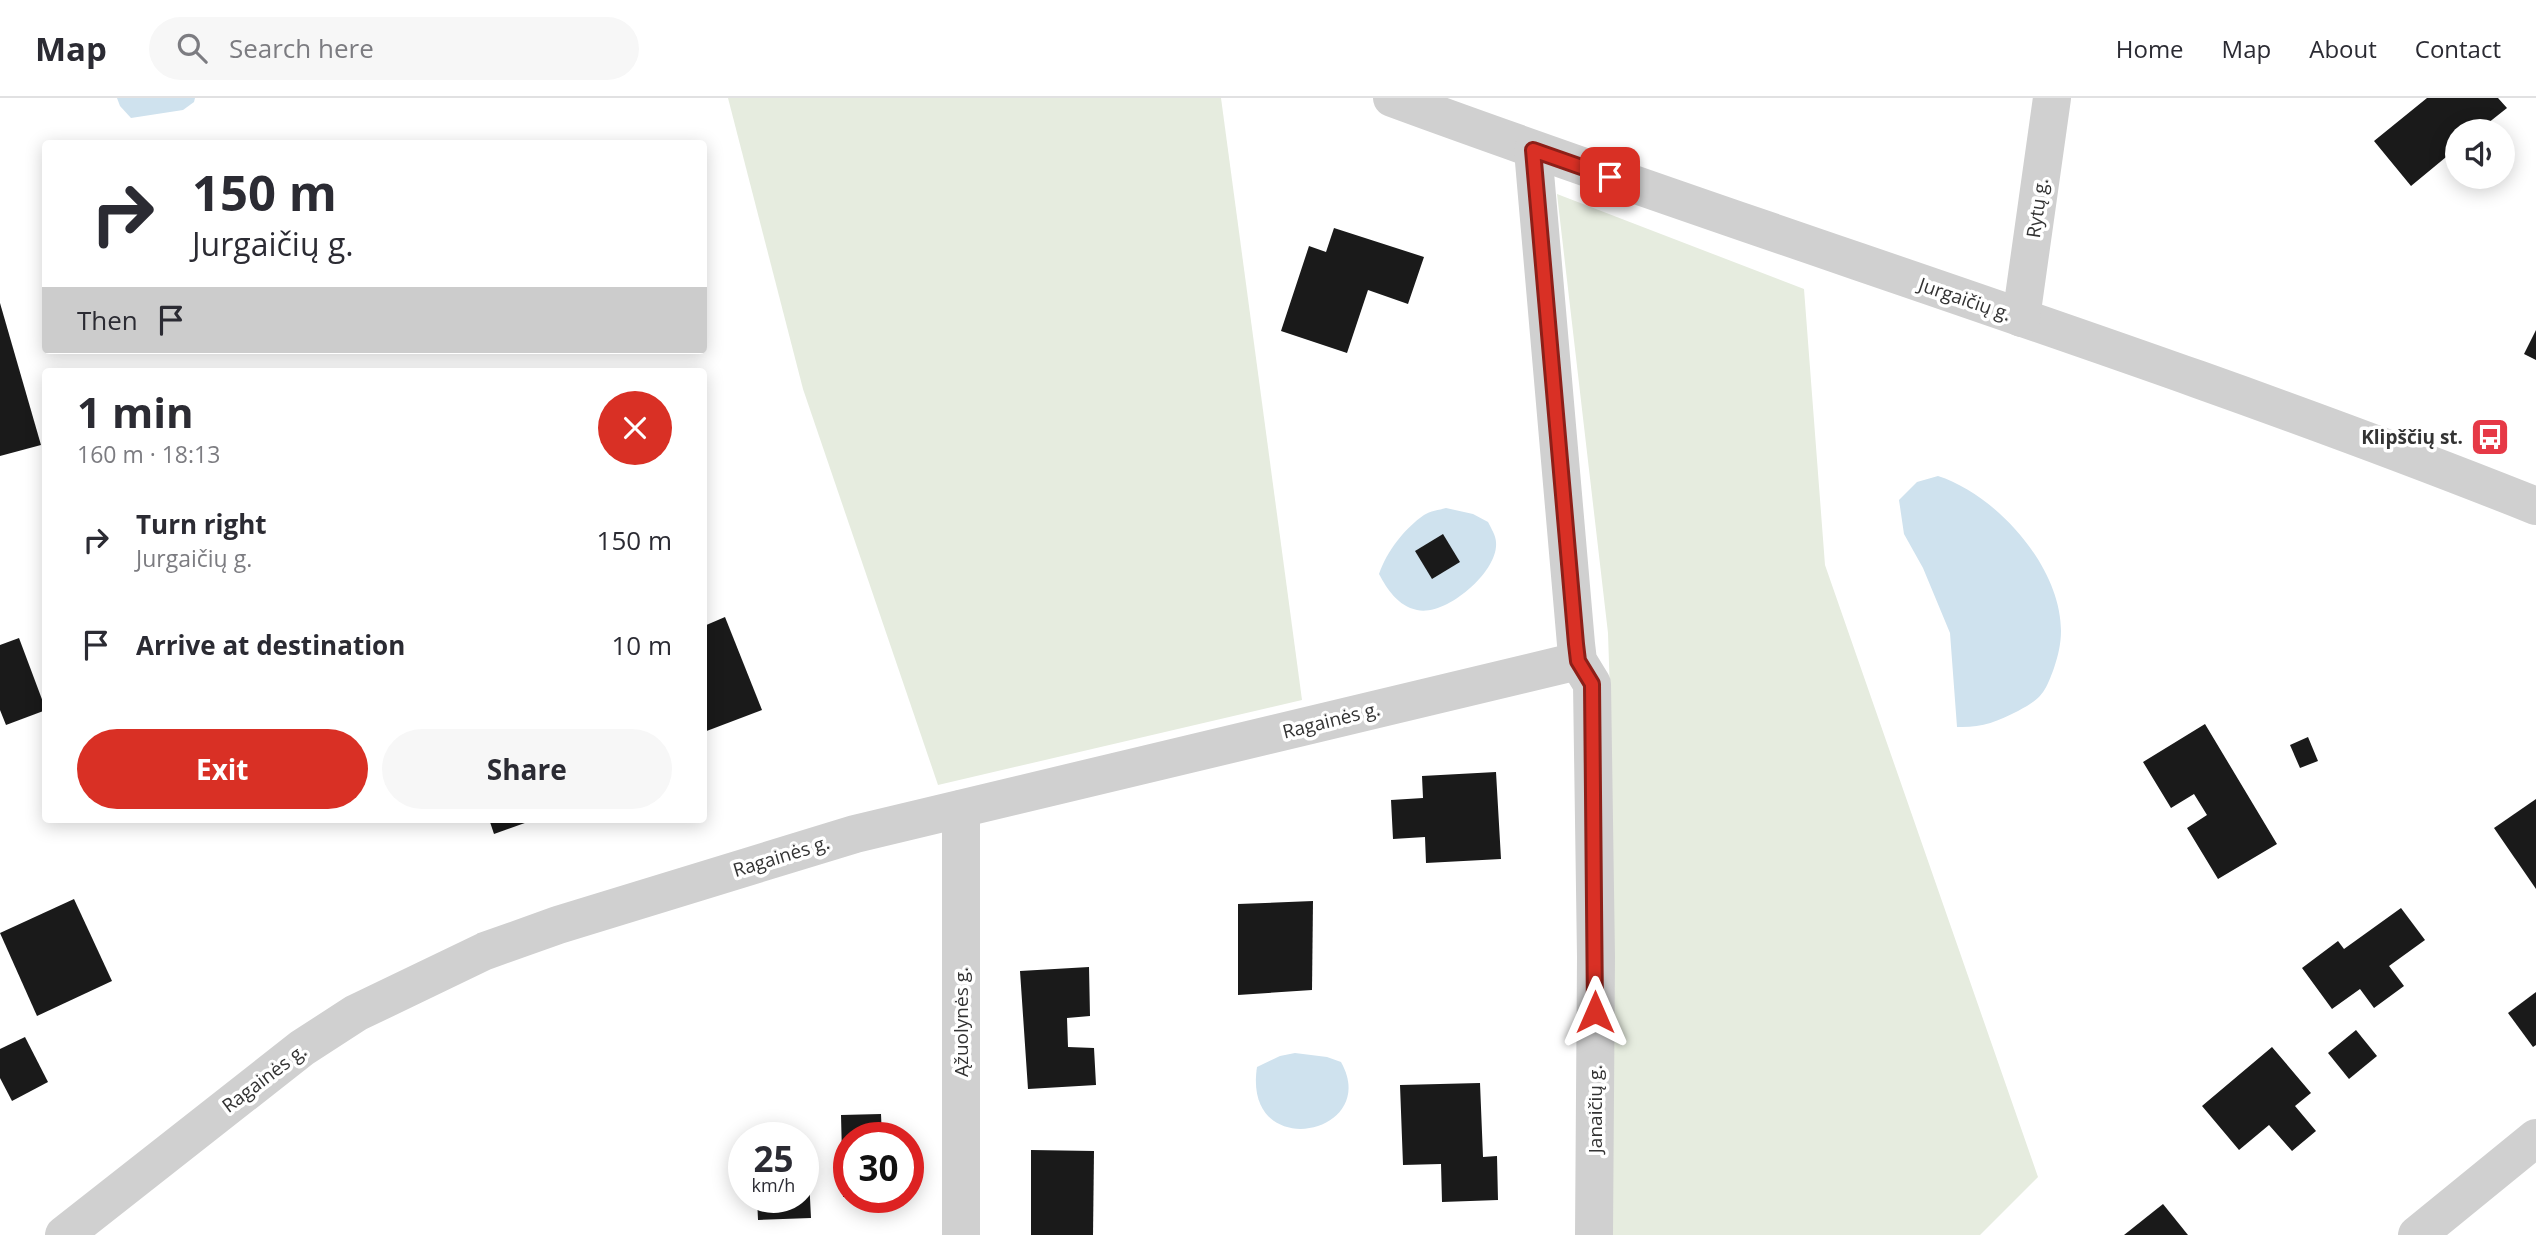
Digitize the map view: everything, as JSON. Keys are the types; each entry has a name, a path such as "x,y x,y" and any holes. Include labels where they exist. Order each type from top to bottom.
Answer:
{"street":[{"name":"Jurgaičių g.","path":"1392,98 1533,150 2021,318 2429,464 2536,506"},
{"name":"Rytų g.","path":"2021,318 2052,98"},
{"name":"Janaičių g.","path":"1533,150 1578,661 1592,684 1594,1235"},
{"name":"Ragainės g.","path":"64,1235 302,1048 356,1013 485,951 558,925 855,834 1578,661"},
{"name":"Ąžuolynės g.","path":"961,809 961,1235"},
{"path":"2417,1235 2536,1139"}],"shaded area":[{"path":"728,98 1221,98 1302,700 938,785 803,389"},
{"path":"1557,194 1804,289 1825,565 2038,1177 1980,1235 1611,1235 1608,633"}],"water":[{"path":"117,98 195,98 194,102 183,110 131,118 120,106"},
{"path":"1938,476 1960,485 1982,499 2022,537 2050,582 2058,607 2061,631 2059,650 2045,689 2032,703 1988,724 1957,727 1950,633 1923,568 1904,534 1899,500 1917,482"},
{"path":"1446,508 1473,514 1488,522 1496,540 1495,554 1480,579 1455,599 1442,607 1429,610 1410,608 1394,596 1386,585 1379,574 1382,565 1391,549 1410,527 1426,514"},
{"path":"1295,1053 1327,1057 1341,1062 1349,1087 1343,1107 1328,1121 1309,1128 1288,1127 1270,1117 1258,1098 1257,1067 1280,1056"}],"building":[{"path":"2427,98 2498,98 2507,108 2493,119 2445,119 2445,158 2411,186 2374,141"},
{"path":"1334,228 1424,257 1408,304 1368,290 1347,353 1281,331 1309,246 1326,252"},
{"path":"0,303 41,445 0,456"},
{"path":"2536,330 2536,360 2524,354"},
{"path":"1443,534 1460,562 1432,579 1415,551"},
{"path":"725,617 762,710 707,731 707,625"},
{"path":"19,638 42,699 42,712 6,725 0,710 0,645"},
{"path":"2205,724 2277,844 2218,879 2187,828 2207,815 2194,794 2171,808 2143,762"},
{"path":"2308,737 2318,761 2300,768 2290,745"},
{"path":"1496,772 1501,859 1426,863 1425,837 1393,839 1391,800 1423,798 1422,776"},
{"path":"2536,799 2536,889 2494,828"},
{"path":"490,823 525,823 494,834"},
{"path":"74,899 112,981 37,1016 0,933"},
{"path":"1313,901 1312,990 1238,995 1238,904"},
{"path":"2401,908 2425,940 2389,966 2404,986 2374,1008 2360,989 2332,1009 2302,968 2338,941 2344,949"},
{"path":"1089,967 1090,1016 1067,1018 1068,1047 1094,1048 1096,1085 1028,1089 1020,971"},
{"path":"2536,992 2536,1045 2533,1047 2508,1013"},
{"path":"2356,1030 2377,1056 2349,1079 2328,1053"},
{"path":"25,1037 48,1082 12,1101 0,1078 0,1049"},
{"path":"2272,1047 2311,1093 2295,1106 2316,1131 2292,1151 2269,1125 2239,1150 2202,1106"},
{"path":"1480,1083 1483,1157 1497,1156 1498,1200 1442,1202 1441,1164 1403,1165 1400,1085"},
{"path":"881,1114 881,1122 841,1122 841,1115"},
{"path":"1031,1150 1094,1151 1093,1235 1031,1235"},
{"path":"2163,1204 2188,1235 2124,1235"},
{"path":"758,1213 811,1213 811,1218 758,1220"}],"place":[{"name":"Klipščių st.","path":"2490,437"}],"route":[{"path":"1595,1012 1592,684 1578,661 1576,644 1533,150 1610,177"}]}
